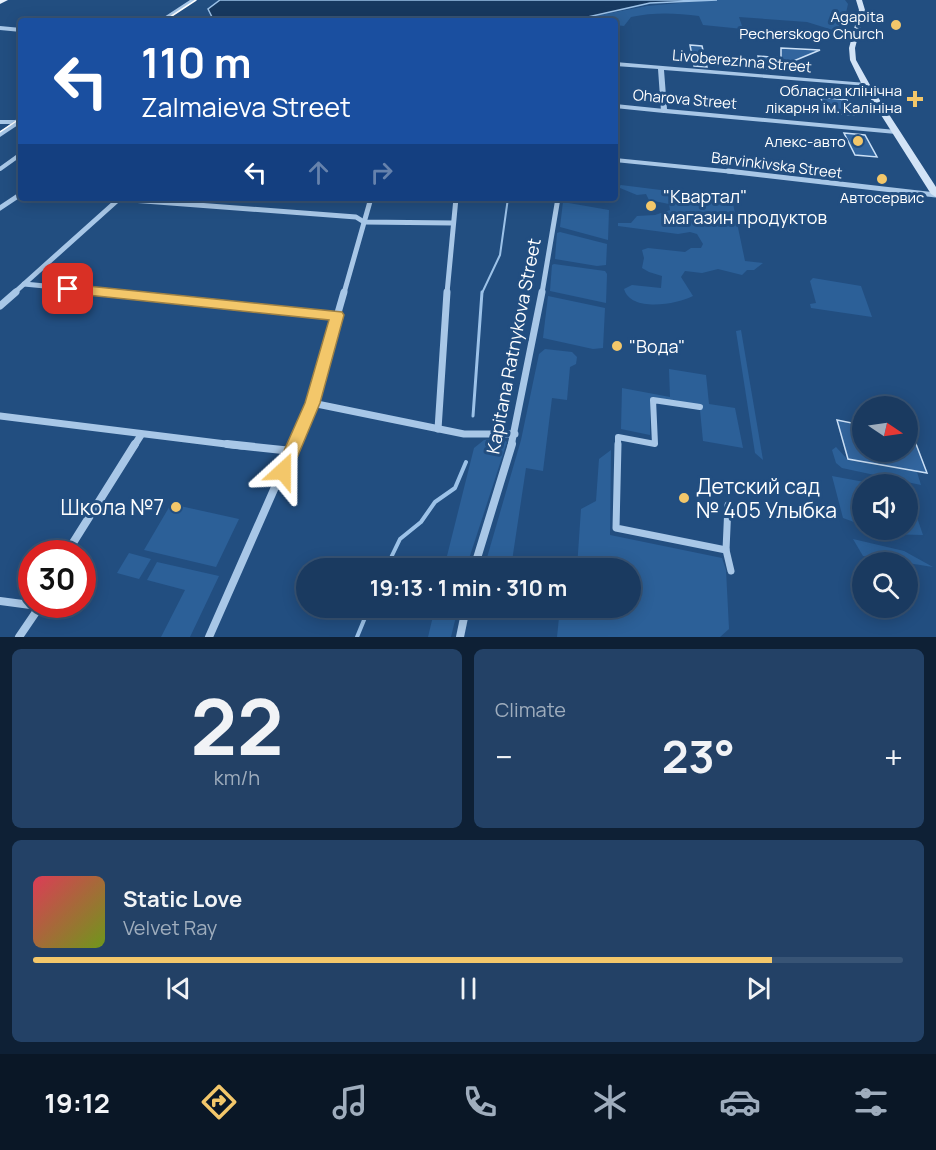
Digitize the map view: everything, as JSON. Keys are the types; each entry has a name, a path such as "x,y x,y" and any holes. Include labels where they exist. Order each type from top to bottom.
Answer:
{"main road":[{"path":"859,0 862,10 861,20 852,55 866,86 936,194"}],"street":[{"path":"165,18 193,0"},
{"path":"176,18 203,0"},
{"path":"0,28 18,30"},
{"name":"Livoberezhna Street","path":"618,64 866,86"},
{"path":"661,68 664,111"},
{"name":"Oharova Street","path":"618,106 896,132"},
{"path":"2,123 18,114"},
{"path":"2,123 18,121"},
{"path":"0,135 18,122"},
{"path":"0,169 18,156"},
{"name":"Barvinkivska Street","path":"618,160 936,194"},
{"path":"0,208 18,196"},
{"path":"0,306 117,201"},
{"path":"145,201 357,217 364,222 453,224"},
{"path":"209,637 312,403 370,201"},
{"path":"438,429 442,338 456,201"},
{"name":"Kapitana Ratnykova Street","path":"477,558 515,434 534,342 558,201"},
{"path":"24,284 337,315"},
{"path":"700,407 653,400 655,444 618,437 616,528 726,550"},
{"path":"312,403 464,434 515,434"},
{"path":"0,416 141,435 292,451"},
{"path":"75,540 141,435"},
{"path":"728,505 726,550 731,571"},
{"path":"0,601 18,603"},
{"path":"19,637 30,618"},
{"path":"460,637 464,618"}],"shaded area":[{"path":"220,0 717,0 650,3 583,18 212,18 208,9"},
{"path":"711,0 845,0 848,4 843,26 836,31 807,22 739,17 743,29 703,25 699,16 673,14 631,17 624,26 618,25 618,18 585,18 647,6"},
{"path":"621,185 732,199 745,261 763,263 754,270 747,270 742,275 718,269 702,273 685,271 681,277 693,296 677,302 645,304 628,297 624,289 632,285 661,288 662,276 642,268 644,258 642,250 648,248 685,252 691,248 701,248 703,244 697,234 690,232 678,234 618,226 618,223 631,223 637,216 655,215 670,210 669,204 649,200 646,194 637,195 618,187"},
{"path":"563,202 609,210 608,240 560,227"},
{"path":"557,233 607,244 606,265 597,266 555,259"},
{"path":"552,265 605,271 607,274 606,303 550,291"},
{"path":"813,278 861,286 872,317 811,308 810,304 816,303 810,281"},
{"path":"548,296 605,308 603,348 593,349 543,338"},
{"path":"741,330 763,460 755,453 736,331"},
{"path":"545,349 572,352 577,357 576,364 570,367 567,400 552,398 543,471 526,468 512,558 487,558 521,440 539,354"},
{"path":"669,369 706,375 709,404 735,408 743,448 703,441 700,410 650,401 650,435 621,429 622,388 670,397"},
{"path":"498,437 507,442 469,558 446,558 474,448 484,440"},
{"path":"836,447 852,462 917,472 918,474 870,474 842,468 836,463 832,450"},
{"path":"611,450 610,535 722,558 726,570 729,629 720,637 557,637 559,618 641,618 641,558 578,558 581,509 596,501 599,459"},
{"path":"832,476 852,480 852,521 843,518"},
{"path":"171,504 239,519 216,567 144,550"},
{"path":"918,520 923,535 918,535"},
{"path":"854,540 906,552 861,552"},
{"path":"129,553 151,559 139,579 117,573"},
{"path":"918,559 933,567 918,565"},
{"path":"157,562 219,576 190,637 161,637 185,590 147,580"},
{"path":"433,618 456,618 451,637 428,637"}],"building":[{"path":"690,45 702,46 707,67 694,66"},
{"path":"781,48 820,50 772,70 761,68 758,56 781,58"},
{"path":"820,97 847,100 854,115 829,113"},
{"name":"Алекс-авто","path":"844,133 865,135 877,157 855,155"},
{"path":"837,420 852,423 852,460 848,459"},
{"path":"918,449 927,473 865,462 918,462"}],"waterway":[{"path":"482,293 500,255 508,201"},
{"path":"473,416 482,292"},
{"path":"391,558 400,539 421,522 435,502 455,488 466,462"},
{"path":"357,637 365,618"}],"tram line":[{"path":"169,18 196,0"},
{"path":"0,132 18,120"}],"place":[{"name":"Agapita Pecherskogo Church","path":"896,25"},
{"name":"Обласна клінічна лікарня ім. Калініна","path":"915,99"},
{"name":"Алекс-авто","path":"858,141"},
{"name":"Автосервис","path":"882,179"},
{"name":"\"Квартал\" магазин продуктов","path":"651,206"},
{"name":"\"Вода\"","path":"617,346"},
{"name":"Детский сад № 405 Улыбка","path":"684,498"},
{"name":"Школа №7","path":"176,507"}],"route":[{"path":"68,289 337,315 312,403 283,471"}]}
